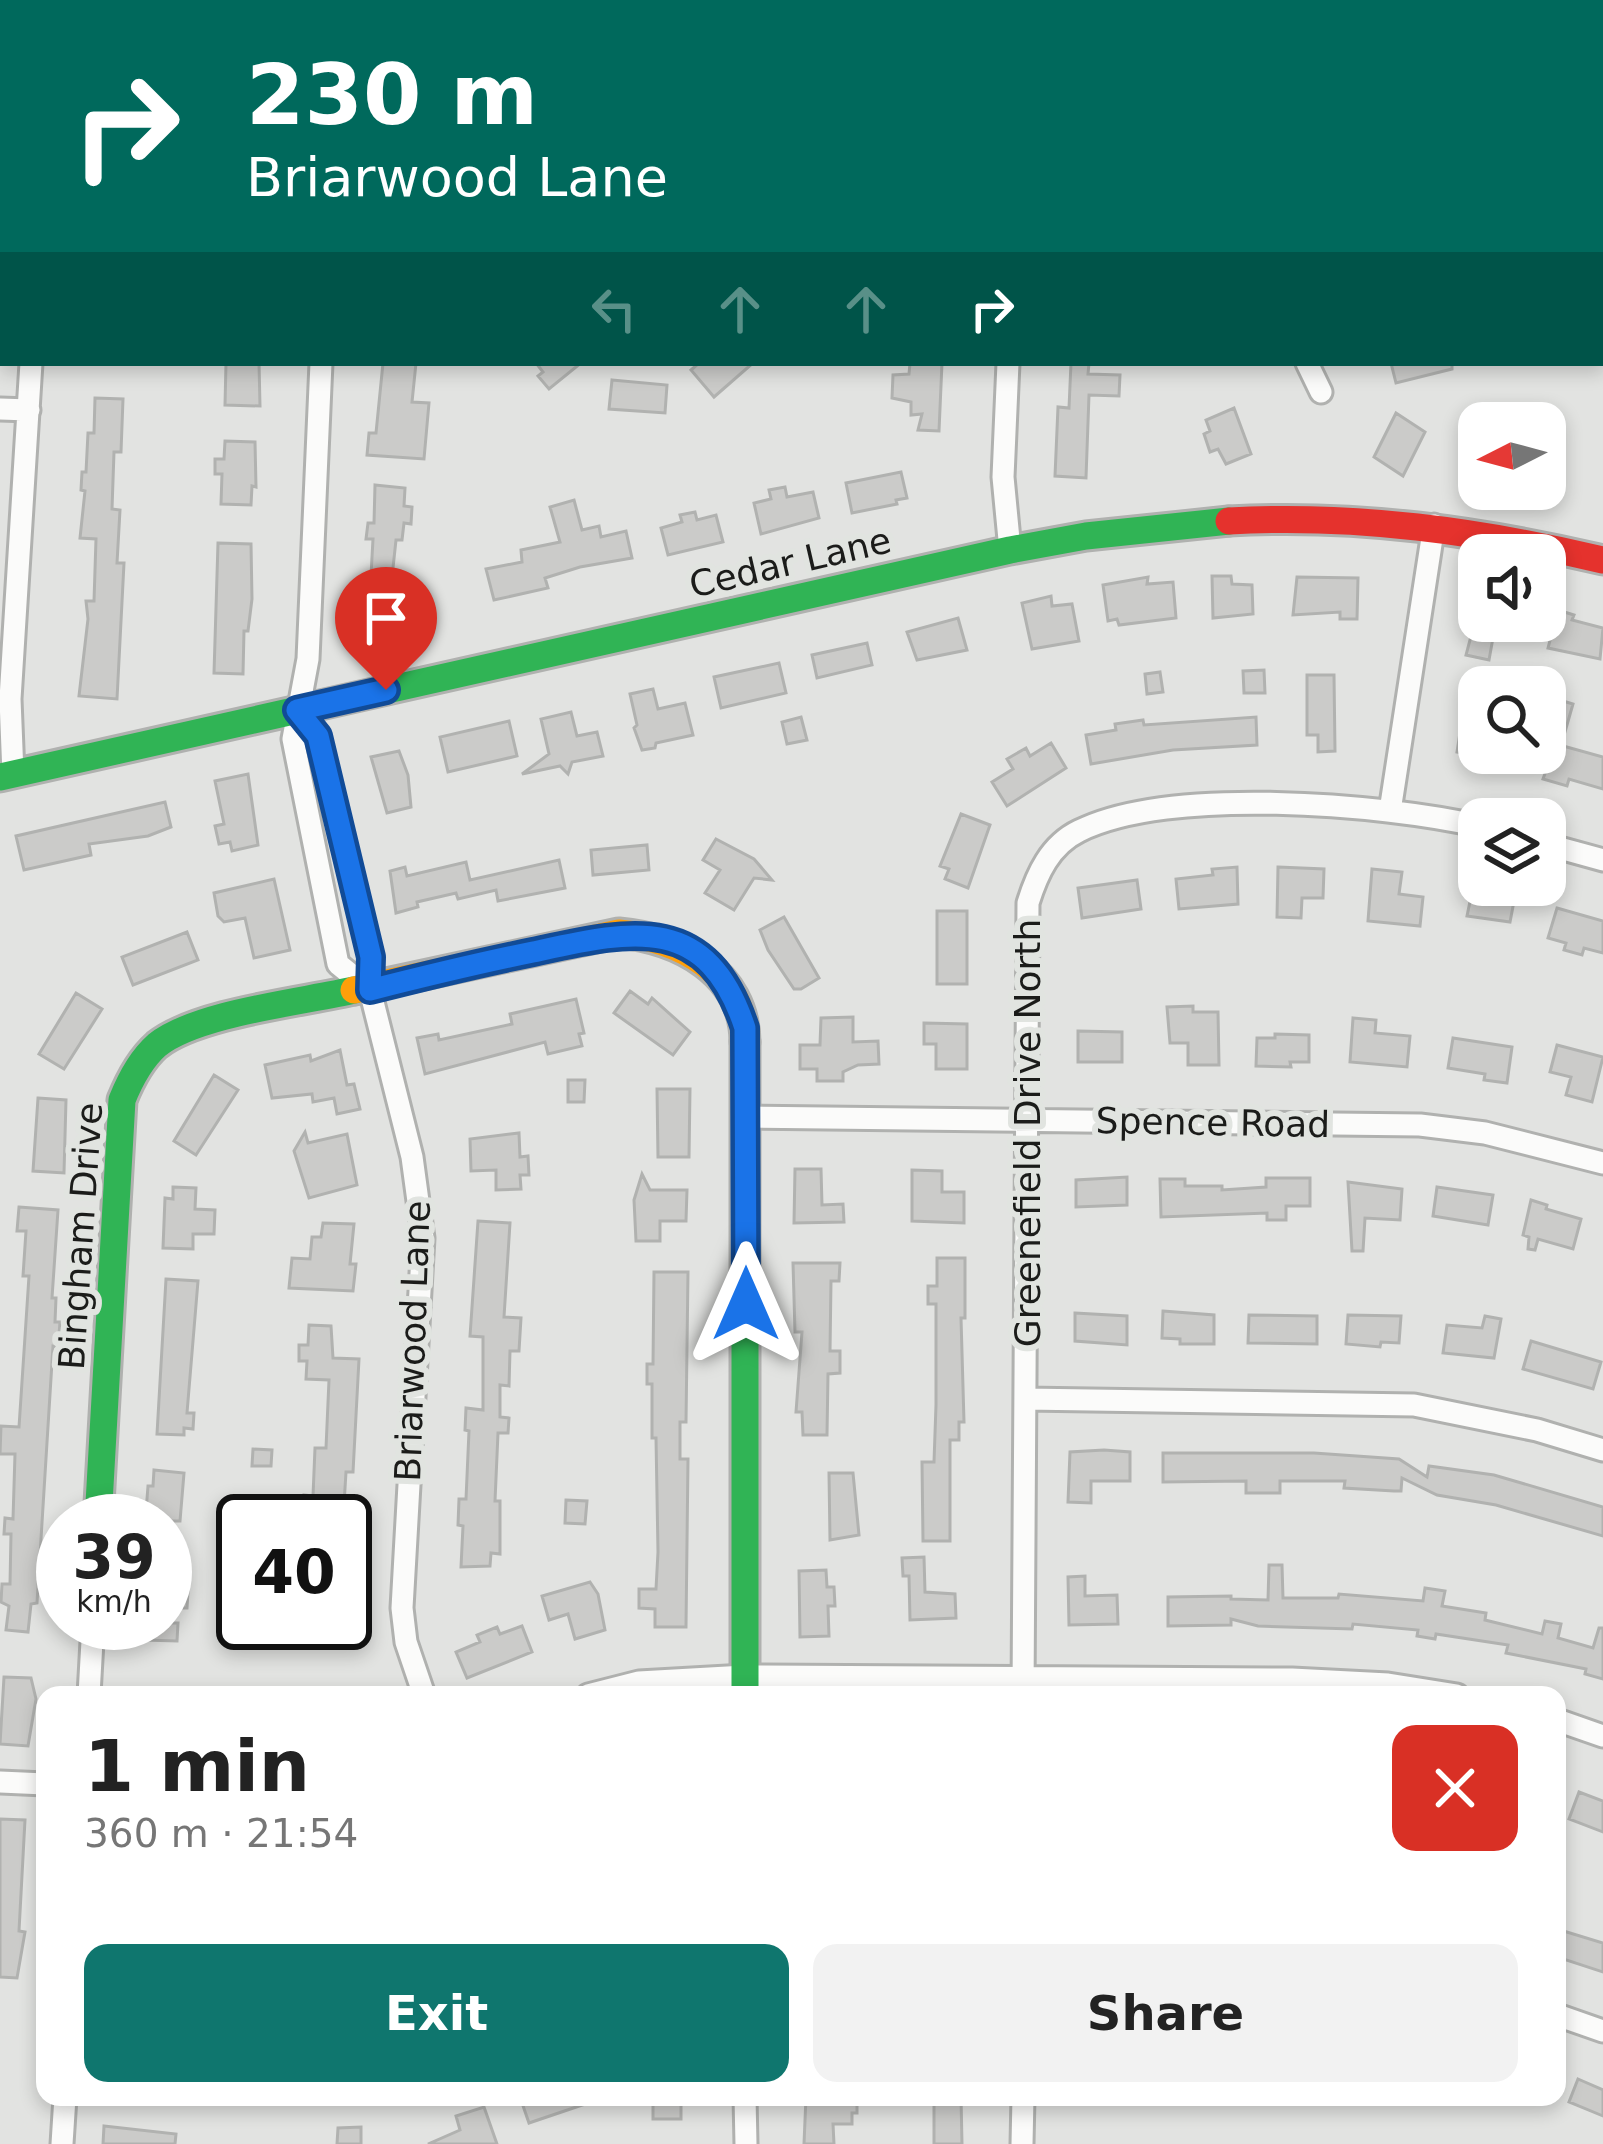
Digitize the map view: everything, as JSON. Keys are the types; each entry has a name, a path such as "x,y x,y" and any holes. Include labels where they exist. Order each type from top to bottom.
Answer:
{"street":[{"path":"7,776 31,366"},
{"name":"Briarwood Lane","path":"321,366 308,659 293,739 338,964 370,990"},
{"path":"1008,366 1003,477 1010,550"},
{"path":"1308,366 1321,392"},
{"path":"0,409 28,410"},
{"name":"Cedar Lane","path":"7,776 1115,530 1195,521 1353,518 1434,525 1603,560"},
{"path":"1390,811 1434,525"},
{"name":"Briarwood Lane","path":"297,710 318,736 371,957 370,990 420,1198 423,1238 401,1609 421,1686"},
{"name":"Greenefield Drive North","path":"1023,1686 1028,903 1036,878 1062,843 1080,830 1181,808 1328,806 1458,822"},
{"path":"1566,850 1603,860"},
{"name":"Bingham Drive","path":"100,1494 122,1100 144,1054 180,1030 619,933 666,939 708,962 736,1000 745,1028 745,1686"},
{"name":"Spence Road","path":"746,1118 1420,1125 1485,1133 1603,1163"},
{"path":"1025,1399 1414,1405 1537,1430 1603,1450"},
{"path":"89,1686 91,1650"},
{"path":"623,1686 639,1682 1023,1686 1292,1679 1401,1686"},
{"path":"1566,1723 1603,1736"},
{"path":"0,1782 36,1784"},
{"path":"1566,2018 1603,2031"},
{"path":"62,2144 64,2106"},
{"path":"746,2106 746,2144"},
{"path":"1022,2144 1023,2106"}],"building":[{"path":"226,366 259,366 260,406 225,405"},
{"path":"383,366 416,366 412,402 429,403 424,459 367,455 369,433 376,433"},
{"path":"538,366 577,366 549,389 538,376 543,372"},
{"path":"696,366 750,366 714,397 691,370"},
{"path":"910,366 942,366 939,431 918,430 922,414 911,415 911,402 892,398 893,375 909,374"},
{"path":"1071,366 1089,366 1088,374 1120,375 1119,396 1089,395 1086,478 1055,476 1058,407 1069,408"},
{"path":"1392,366 1452,366 1452,369 1396,383"},
{"path":"612,380 667,385 665,413 609,409"},
{"path":"95,398 123,399 121,452 114,452 112,509 120,510 117,563 124,563 117,699 79,696 86,601 94,601 96,539 80,538 82,472 86,472 88,433 94,433"},
{"path":"1234,408 1251,454 1226,464 1218,449 1210,452 1204,434 1210,431 1206,420"},
{"path":"1396,413 1425,432 1403,476 1374,457"},
{"path":"225,441 255,442 256,487 252,486 251,505 221,504 222,474 215,474 215,459 224,459"},
{"path":"901,472 907,498 852,513 846,483"},
{"path":"375,485 405,488 404,506 412,507 411,524 404,523 402,540 396,540 392,577 402,578 400,601 406,601 405,618 399,617 395,638 363,636 373,539 366,539 368,523 374,523"},
{"path":"785,487 787,497 813,492 819,518 761,534 754,503 771,499 769,490"},
{"path":"574,500 582,530 599,526 601,537 626,531 632,558 580,567 545,578 548,588 494,600 486,569 522,562 521,550 560,542 550,507"},
{"path":"695,512 697,520 716,515 723,542 668,555 661,528 682,522 680,515"},
{"path":"218,543 251,544 252,599 248,631 244,631 243,674 214,673"},
{"path":"1212,576 1231,576 1232,584 1252,585 1253,614 1213,618"},
{"path":"1148,577 1147,584 1173,582 1176,618 1119,625 1117,619 1108,621 1103,585"},
{"path":"1297,577 1358,578 1357,619 1340,619 1340,612 1293,615"},
{"path":"1051,596 1052,606 1072,604 1079,641 1032,649 1022,603"},
{"path":"1566,612 1574,615 1572,620 1603,628 1600,659 1548,648 1550,642 1566,642"},
{"path":"958,618 967,650 917,660 907,632"},
{"path":"1469,642 1492,642 1489,660 1466,655"},
{"path":"867,643 872,665 817,678 812,655"},
{"path":"779,663 786,693 721,708 714,677"},
{"path":"1264,670 1265,693 1244,693 1243,671"},
{"path":"1160,672 1163,692 1147,694 1145,674"},
{"path":"1307,675 1334,675 1335,751 1318,752 1318,735 1307,735"},
{"path":"653,689 658,709 685,703 693,735 642,750 630,694"},
{"path":"1566,702 1573,704 1566,728"},
{"path":"571,712 577,736 597,732 603,756 572,762 568,774 560,766 522,774 549,754 541,719"},
{"path":"801,717 807,740 787,744 782,722"},
{"path":"1256,717 1257,745 1173,750 1091,764 1086,735 1116,730 1115,724"},
{"path":"509,721 517,756 448,772 440,737"},
{"path":"1051,743 1066,768 1007,806 992,782 1013,769 1007,759 1026,748 1030,756"},
{"path":"1566,747 1603,757 1603,789 1569,779 1567,786 1543,779 1545,774 1566,774"},
{"path":"399,751 408,775 411,807 387,813 371,757"},
{"path":"248,774 258,845 232,851 230,842 219,844 215,826 224,824 215,781"},
{"path":"165,802 171,827 148,836 89,844 91,855 24,870 16,836"},
{"path":"961,814 990,825 968,888 945,879 949,869 940,866"},
{"path":"716,839 754,859 772,880 754,878 734,910 705,893 720,870 703,860"},
{"path":"647,845 649,870 593,875 591,850"},
{"path":"559,860 565,888 498,901 496,890 458,899 456,893 417,902 418,907 396,913 390,871 405,867 407,876 466,862 470,880"},
{"path":"1237,867 1238,904 1179,909 1176,879"},
{"path":"1278,867 1324,869 1323,898 1302,898 1301,918 1277,917"},
{"path":"1372,869 1402,872 1399,894 1423,897 1420,926 1368,921"},
{"path":"274,879 290,950 254,958 245,918 224,922 218,916 214,893"},
{"path":"1137,880 1141,909 1082,918 1078,888"},
{"path":"1469,906 1513,906 1510,922 1467,916"},
{"path":"1557,908 1603,921 1603,953 1584,948 1582,955 1548,938"},
{"path":"937,911 967,911 967,984 937,984"},
{"path":"784,917 819,978 801,989 794,989 760,930"},
{"path":"187,932 198,960 133,985 122,957"},
{"path":"630,991 648,1004 652,998 690,1032 673,1055 614,1013"},
{"path":"76,993 102,1009 64,1069 39,1054"},
{"path":"576,999 584,1033 579,1034 582,1046 548,1054 545,1042 425,1074 417,1038 438,1034 439,1040 512,1024 510,1014"},
{"path":"1193,1006 1193,1012 1218,1012 1219,1065 1188,1065 1188,1043 1170,1043 1167,1007"},
{"path":"853,1017 853,1042 878,1041 879,1064 843,1072 843,1081 817,1081 817,1069 800,1069 800,1045 820,1045 821,1018"},
{"path":"1353,1018 1376,1020 1375,1033 1410,1036 1407,1067 1350,1062"},
{"path":"924,1023 967,1024 967,1069 936,1069 936,1044 924,1044"},
{"path":"1078,1031 1122,1032 1122,1062 1078,1062"},
{"path":"1275,1034 1309,1035 1309,1062 1290,1062 1291,1067 1256,1066 1257,1038 1275,1038"},
{"path":"1453,1038 1512,1047 1507,1083 1448,1068"},
{"path":"1557,1045 1603,1057 1592,1102 1566,1095 1571,1077 1550,1072"},
{"path":"340,1050 347,1085 354,1084 360,1109 337,1114 334,1098 313,1102 312,1094 272,1098 265,1065 310,1055 311,1061"},
{"path":"214,1075 238,1090 196,1155 174,1141"},
{"path":"568,1080 585,1080 584,1102 568,1102"},
{"path":"657,1089 690,1089 689,1157 658,1157"},
{"path":"38,1098 66,1100 64,1173 33,1171"},
{"path":"305,1132 308,1143 347,1134 357,1185 309,1198 294,1151"},
{"path":"519,1133 520,1157 528,1156 529,1175 520,1175 521,1189 496,1190 496,1170 471,1171 470,1139"},
{"path":"795,1169 821,1169 822,1205 843,1204 844,1222 794,1223"},
{"path":"912,1170 942,1171 942,1192 964,1192 964,1223 912,1221"},
{"path":"642,1174 650,1190 687,1190 686,1221 660,1221 660,1241 636,1241 634,1200"},
{"path":"1127,1177 1127,1205 1076,1207 1076,1180"},
{"path":"1266,1178 1310,1178 1310,1206 1286,1206 1286,1220 1267,1220 1267,1213 1161,1217 1160,1179 1185,1179 1185,1186 1222,1186 1222,1190 1266,1187"},
{"path":"1348,1182 1402,1189 1400,1220 1365,1218 1363,1251 1352,1251"},
{"path":"173,1187 196,1188 195,1209 215,1210 214,1234 193,1234 193,1249 163,1248 165,1198 173,1199"},
{"path":"1437,1187 1493,1195 1488,1225 1433,1216"},
{"path":"1531,1200 1581,1219 1573,1249 1538,1239 1535,1250 1528,1249 1529,1237 1523,1235"},
{"path":"19,1207 58,1210 52,1298 56,1298 55,1322 60,1322 58,1347 53,1346 44,1494 36,1494 36,1603 31,1604 28,1632 6,1630 9,1606 1,1602 2,1584 10,1584 11,1534 4,1534 5,1518 13,1519 15,1454 0,1454 1,1426 19,1427 29,1276 23,1276 26,1231 17,1231"},
{"path":"478,1221 510,1223 504,1317 521,1318 519,1351 510,1351 509,1386 500,1385 500,1417 509,1418 508,1433 498,1433 495,1501 500,1501 500,1554 491,1553 490,1566 461,1567 463,1526 458,1525 459,1499 466,1499 466,1408 483,1410 483,1337 470,1336"},
{"path":"323,1223 354,1224 353,1291 289,1288 292,1258 310,1259 312,1237 321,1237"},
{"path":"937,1258 965,1258 965,1318 961,1318 964,1422 959,1422 959,1440 950,1440 950,1541 923,1541 922,1462 934,1462 936,1405 936,1304 928,1304 928,1286 937,1286"},
{"path":"793,1263 840,1263 839,1281 831,1281 830,1351 840,1351 840,1373 828,1374 827,1435 803,1435 802,1412 796,1412 802,1332 795,1332"},
{"path":"654,1272 688,1272 686,1422 680,1422 680,1459 688,1459 686,1627 655,1627 655,1609 639,1608 639,1589 656,1589 658,1552 656,1438 652,1438 652,1384 647,1384 647,1364 653,1364"},
{"path":"166,1279 198,1281 187,1413 194,1413 193,1429 184,1428 184,1435 157,1434"},
{"path":"1163,1311 1214,1315 1214,1344 1180,1344 1180,1339 1162,1338"},
{"path":"1075,1313 1127,1316 1127,1345 1075,1341"},
{"path":"1249,1315 1317,1316 1317,1344 1248,1343"},
{"path":"1348,1315 1401,1316 1399,1343 1381,1342 1380,1347 1346,1344"},
{"path":"1485,1316 1501,1319 1494,1358 1443,1353 1447,1325 1482,1328"},
{"path":"309,1325 331,1326 333,1358 359,1359 353,1472 346,1472 345,1494 313,1494 315,1448 326,1448 329,1380 306,1379 307,1361 299,1361 299,1345 308,1345"},
{"path":"1531,1341 1601,1362 1593,1389 1523,1369"},
{"path":"253,1449 272,1450 271,1466 252,1466"},
{"path":"1070,1452 1130,1452 1130,1481 1091,1481 1091,1503 1068,1502"},
{"path":"1163,1453 1314,1453 1399,1459 1427,1477 1429,1466 1494,1475 1603,1507 1603,1536 1496,1505 1437,1495 1402,1478 1401,1491 1344,1488 1345,1481 1280,1481 1280,1493 1246,1493 1246,1481 1163,1482"},
{"path":"154,1470 184,1473 182,1494 147,1494 148,1486 153,1486"},
{"path":"829,1473 853,1473 859,1535 830,1540"},
{"path":"566,1500 587,1501 585,1524 565,1523"},
{"path":"924,1557 925,1592 955,1594 956,1618 910,1620 909,1576 903,1576 902,1558"},
{"path":"1269,1565 1282,1565 1283,1598 1338,1598 1339,1594 1423,1601 1425,1588 1445,1591 1442,1606 1486,1613 1485,1620 1542,1634 1545,1621 1561,1624 1558,1638 1593,1648 1603,1628 1603,1679 1585,1674 1586,1669 1506,1653 1508,1645 1436,1634 1435,1639 1417,1636 1418,1630 1353,1624 1352,1629 1258,1626 1231,1619 1231,1625 1168,1626 1168,1597 1268,1600"},
{"path":"826,1570 827,1587 834,1587 835,1606 828,1606 829,1636 800,1637 799,1571"},
{"path":"1085,1576 1085,1596 1117,1595 1118,1624 1069,1625 1068,1577"},
{"path":"590,1582 598,1594 605,1630 575,1639 568,1614 549,1620 542,1596"},
{"path":"522,1626 532,1652 467,1678 456,1652 480,1642 477,1635 497,1627 500,1634"},
{"path":"4,1677 31,1678 36,1699 28,1746 0,1744"},
{"path":"1579,1792 1603,1801 1603,1832 1569,1819"},
{"path":"0,1819 25,1820 19,1931 25,1932 17,1978 0,1977"},
{"path":"1566,1932 1603,1943 1603,1972 1566,1960"},
{"path":"1578,2079 1603,2090 1603,2116 1569,2102"},
{"path":"523,2106 579,2106 529,2123"},
{"path":"653,2106 681,2106 681,2119 653,2119"},
{"path":"806,2106 857,2106 852,2124 833,2124 834,2144 804,2144"},
{"path":"934,2106 961,2106 962,2144 934,2144"},
{"path":"484,2107 497,2144 428,2144 460,2130 456,2116"},
{"path":"104,2126 176,2134 175,2144 103,2144"},
{"path":"361,2127 361,2144 337,2144 338,2128"}],"traffic: fast":[{"path":"0,777 1010,550 1086,536 1229,521"},
{"path":"100,1494 122,1100 128,1085 151,1051 175,1034 251,1010 354,990"},
{"path":"745,1042 745,1686"}],"traffic: slow":[{"path":"354,990 619,933 642,936 685,951 721,979 734,997 745,1042"}],"traffic: jam":[{"path":"1229,521 1324,520 1417,527 1603,560"}],"route":[{"path":"386,690 297,710 318,736 371,957 370,990 619,933 666,939 708,962 736,1000 745,1028 746,1304"}]}
